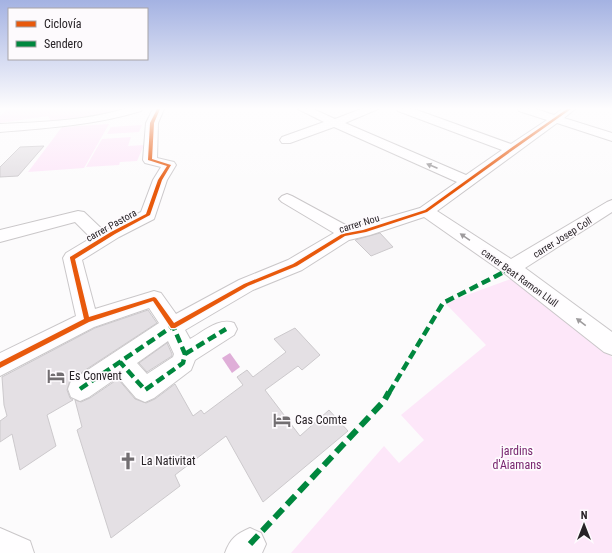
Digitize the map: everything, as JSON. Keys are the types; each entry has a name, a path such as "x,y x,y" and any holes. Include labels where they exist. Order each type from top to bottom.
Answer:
{"street":[{"name":"carrer Pastora","path":"87,320 72,258 148,215 160,180 169,165 150,160 151,135"},
{"path":"286,140 301,135"},
{"path":"361,135 468,181"},
{"path":"472,135 512,149"},
{"name":"carrer Nou","path":"80,389 173,326 246,285 295,265 344,235 426,212 532,135"},
{"path":"287,199 348,234"},
{"name":"carrer Josep Coll","path":"511,268 612,205"},
{"name":"carrer Beat Ramon Llull","path":"426,212 511,268 612,345"},
{"name":"carrer Pastora","path":"0,236 78,216 103,240"},
{"path":"0,365 87,320 154,299 173,326 185,354 183,363 145,390 120,362"},
{"path":"185,354 226,328"},
{"path":"0,544 18,553"}],"green space":[{"path":"56,135 103,135 84,168 28,172"},
{"path":"131,137 128,146 144,145 137,161 120,162 119,165 86,167 102,139"},
{"name":"jardins d'Aiamans","path":"511,279 612,357 612,553 291,553 384,446 399,463 424,440 401,415 486,345 445,303"}],"shaded area":[{"path":"230,353 240,367 232,373 222,358"}],"building":[{"path":"44,146 18,176 0,177 0,167 20,147"},
{"path":"380,233 393,247 371,256 355,240"},
{"path":"148,310 157,323 70,380 67,390 70,398 73,400 47,415 56,446 20,470 12,434 0,442 0,421 7,416 4,405 2,377 95,328"},
{"path":"295,328 320,355 302,370 298,366 265,390 300,436 329,410 348,431 263,502 226,436 175,475 180,486 111,538 77,430 82,427 75,400 81,402 90,398 118,379 135,399 146,403 155,399 175,384 193,416 201,410 204,414 243,385 237,377 247,370 253,377 286,352 274,339"},
{"path":"167,343 172,356 147,372 139,363"}],"marked path":[{"path":"250,544 384,401 443,303 511,268"},
{"path":"80,389 173,326 185,354 183,363 145,390 120,362"},
{"path":"185,354 226,329"}],"cycle path":[{"path":"87,320 72,258 113,233 148,215 160,180 169,165 150,160 151,135"},
{"path":"0,365 87,320 154,299 173,326 246,285 295,265 344,235 364,231 426,211 533,135"}],"place":[{"name":"Es Convent","path":"56,376"},
{"name":"Cas Comte","path":"282,420"},
{"name":"La Nativitat","path":"128,461"}]}
